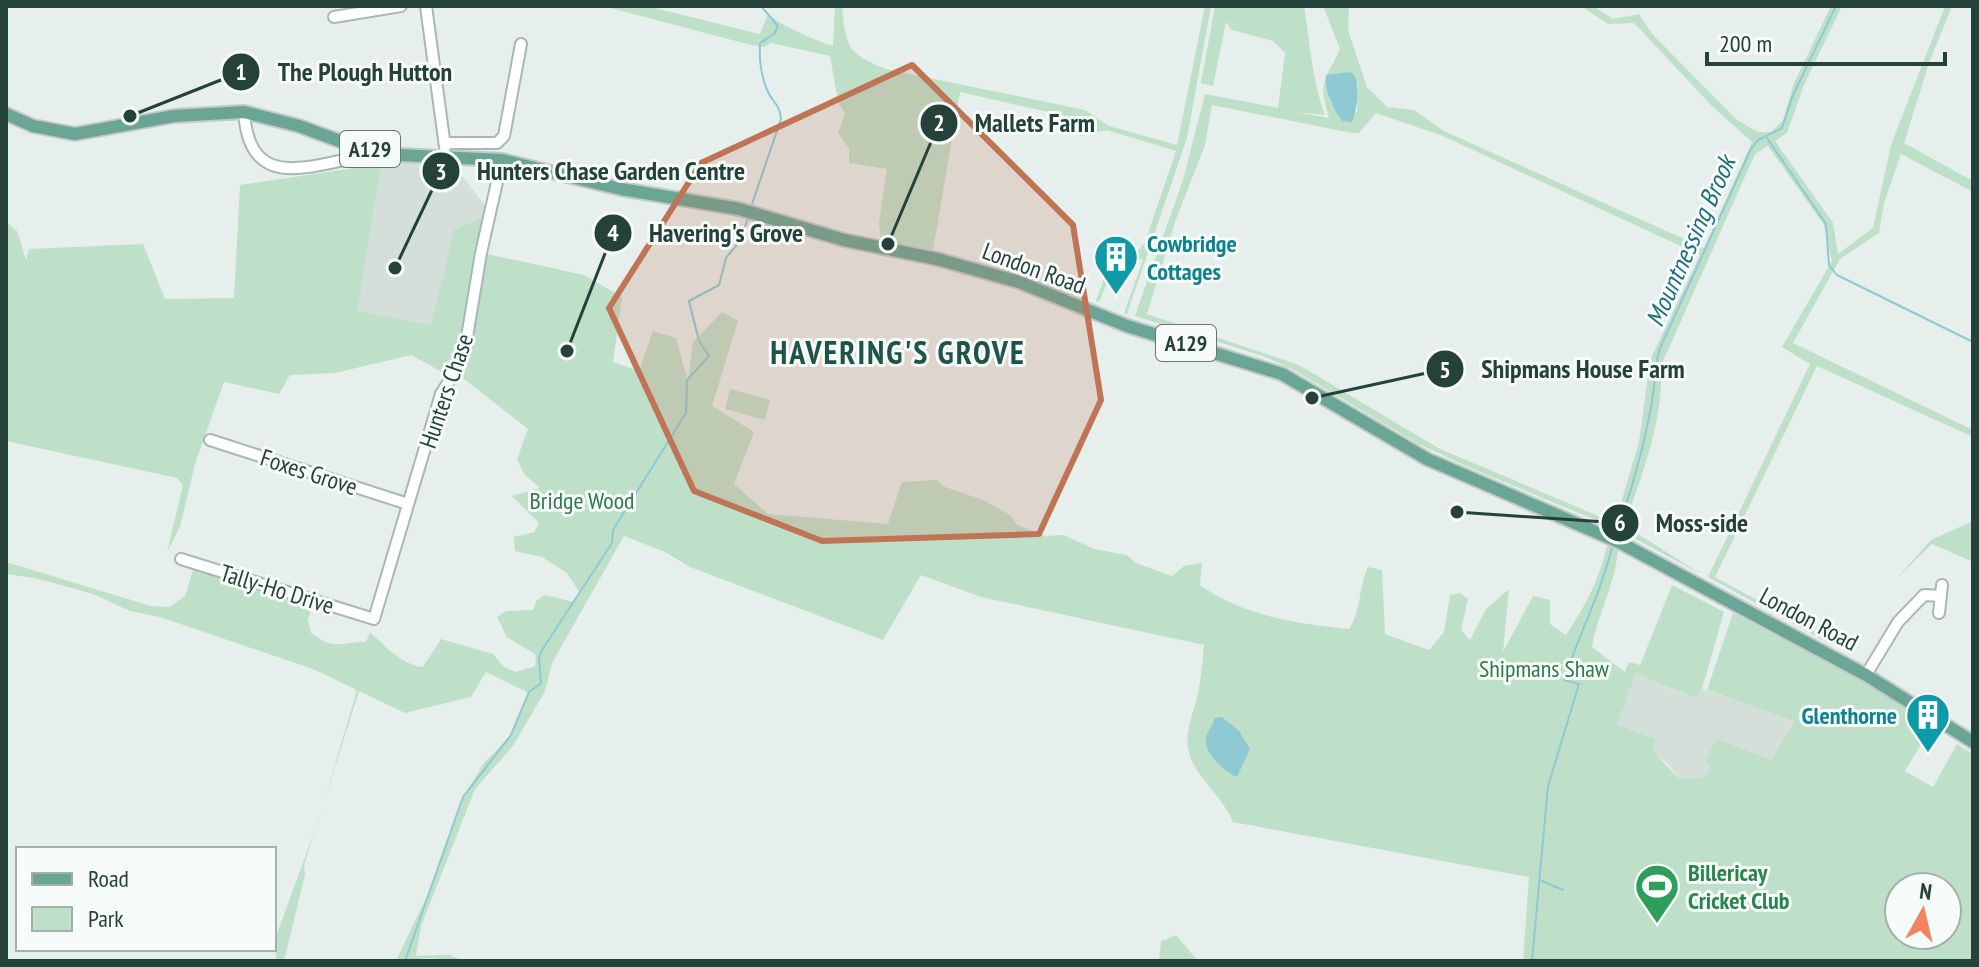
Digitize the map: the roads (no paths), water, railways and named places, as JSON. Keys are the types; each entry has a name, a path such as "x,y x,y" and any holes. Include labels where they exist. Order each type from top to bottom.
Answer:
{"main road":[{"name":"A129","path":"6,114 33,126 75,134 174,116 244,112 299,126 348,144 399,155 502,160"},
{"name":"London Road","path":"502,160 621,189 739,209 844,240 937,259 1019,282 1127,326 1269,369 1427,459 1614,539 1866,675 1973,742"}],"street":[{"path":"334,17 401,6"},
{"path":"426,6 447,157"},
{"path":"445,143 497,143 504,136 521,44"},
{"path":"244,112 249,144 269,165 299,169 353,158"},
{"name":"Hunters Chase","path":"374,619 441,394 465,349 481,253 502,160"},
{"name":"Foxes Grove","path":"210,440 408,504"},
{"name":"Tally-Ho Drive","path":"181,559 374,619"},
{"path":"1866,675 1911,604 1924,595 1942,591 1939,613"}],"water":[{"path":"1351,72 1357,88 1352,122 1342,121 1338,115 1326,82 1326,75"},
{"path":"1222,717 1239,731 1250,749 1237,777 1216,761 1207,749 1206,737 1215,718"}],"waterway":[{"path":"751,207 781,119 765,84 760,55 760,43 774,34 778,26 761,6"},
{"name":"Mountnessing Brook","path":"1615,533 1643,445 1661,346 1751,149 1758,140 1782,128 1793,95 1836,6"},
{"path":"1767,138 1826,224 1829,265 1837,275 1973,342"},
{"path":"405,961 463,797 511,735 529,692 541,683 539,658 542,650 612,543 613,530 686,413 687,380 709,356 699,341 689,301 719,285 726,258 740,241 748,218"},
{"name":"Mountnessing Brook","path":"1532,961 1548,786 1579,684 1564,680 1613,543"},
{"path":"1542,881 1563,890"}],"place":[{"name":"The Plough Hutton","path":"130,116"},
{"name":"Mallets Farm","path":"888,244"},
{"name":"Hunters Chase Garden Centre","path":"395,268"},
{"name":"Cowbridge Cottages","path":"1116,296"},
{"name":"Havering's Grove","path":"567,351"},
{"name":"Shipmans House Farm","path":"1312,398"},
{"name":"Moss-side","path":"1457,512"},
{"name":"Glenthorne","path":"1928,754"},
{"name":"Billericay Cricket Club","path":"1657,925"}],"district":[{"name":"HAVERING'S GROVE","path":"898,352"}],"park label":[{"name":"Bridge Wood","path":"582,500"},
{"name":"Shipmans Shaw","path":"1544,668"}]}
